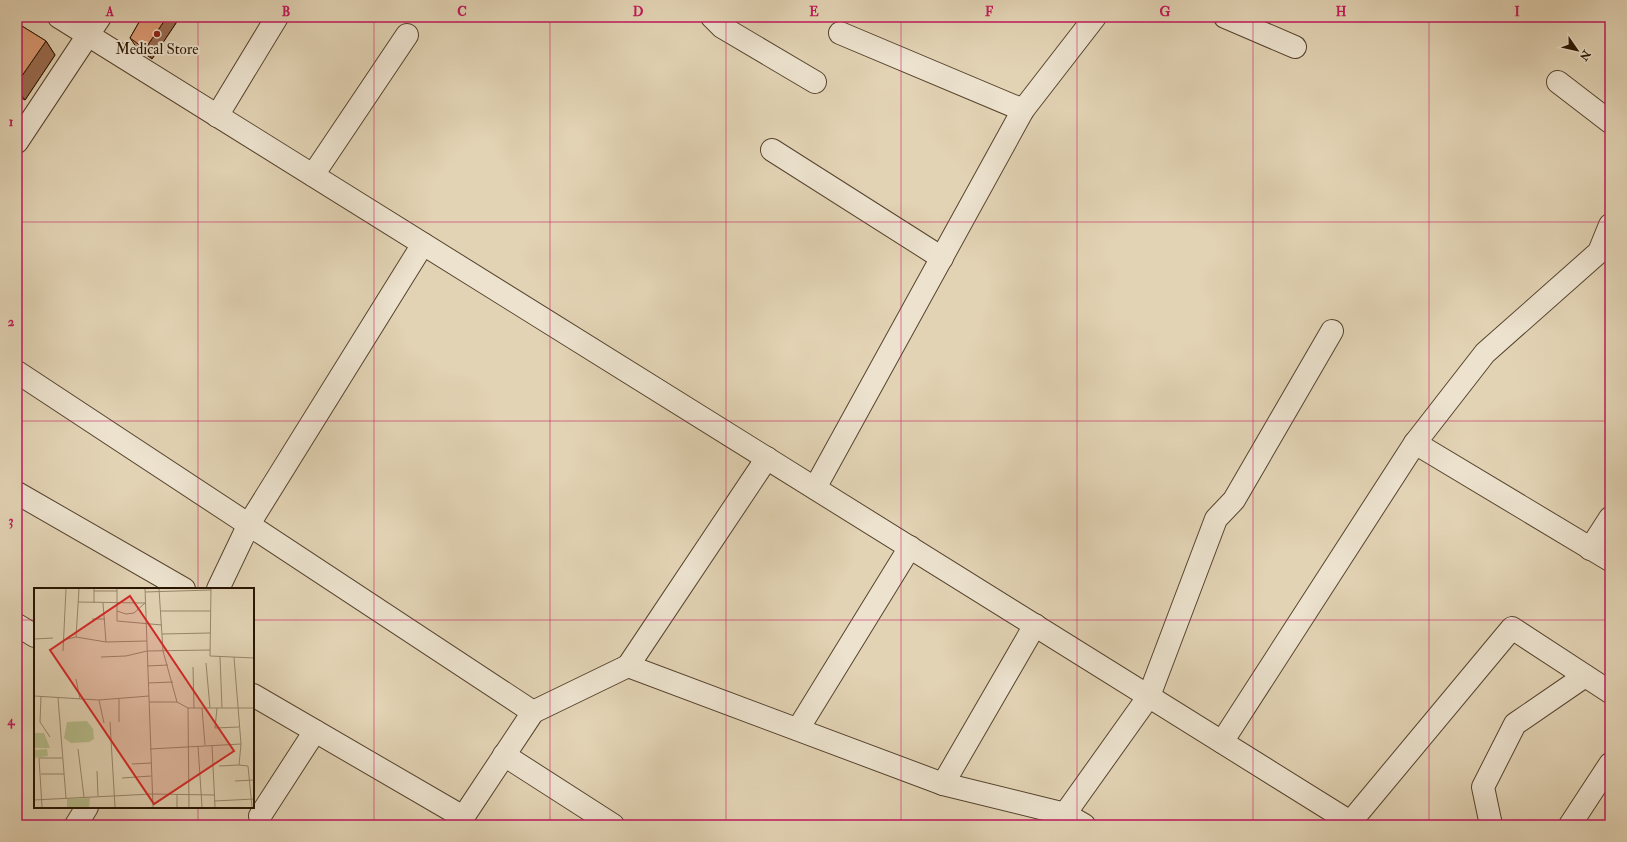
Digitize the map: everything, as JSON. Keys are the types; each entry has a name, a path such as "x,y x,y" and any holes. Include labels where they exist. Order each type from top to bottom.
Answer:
{"street":[{"path":"58,17 768,458 1351,824 1512,628 1610,692"},
{"path":"17,142 100,17"},
{"path":"217,116 277,17"},
{"path":"712,17 722,27 815,82"},
{"path":"815,488 1023,110 1095,17"},
{"path":"1225,17 1295,47"},
{"path":"840,33 1023,110"},
{"path":"313,175 407,35"},
{"path":"1558,82 1610,122"},
{"path":"772,150 942,258"},
{"path":"1222,742 1414,442 1485,353 1605,256 1610,225"},
{"path":"218,588 249,524 423,244"},
{"path":"1061,819 1148,696 1216,519 1234,500 1332,331"},
{"path":"17,372 534,712"},
{"path":"1414,442 1610,560"},
{"path":"254,696 315,731 461,821 534,712 628,666 768,458"},
{"path":"17,493 182,588"},
{"path":"1590,549 1610,518"},
{"path":"798,729 910,547"},
{"path":"17,625 34,635"},
{"path":"944,784 1035,625"},
{"path":"628,666 944,784 1084,825"},
{"path":"1491,825 1483,787 1515,724 1585,676"},
{"path":"262,822 315,731"},
{"path":"504,755 613,825"},
{"path":"1570,825 1610,764"},
{"path":"76,825 86,808"}],"building":[{"path":"142,17 167,17 145,49 130,38"},
{"path":"17,23 46,41 17,83"}],"place":[{"name":"Medical Store","path":"157,34"}]}
